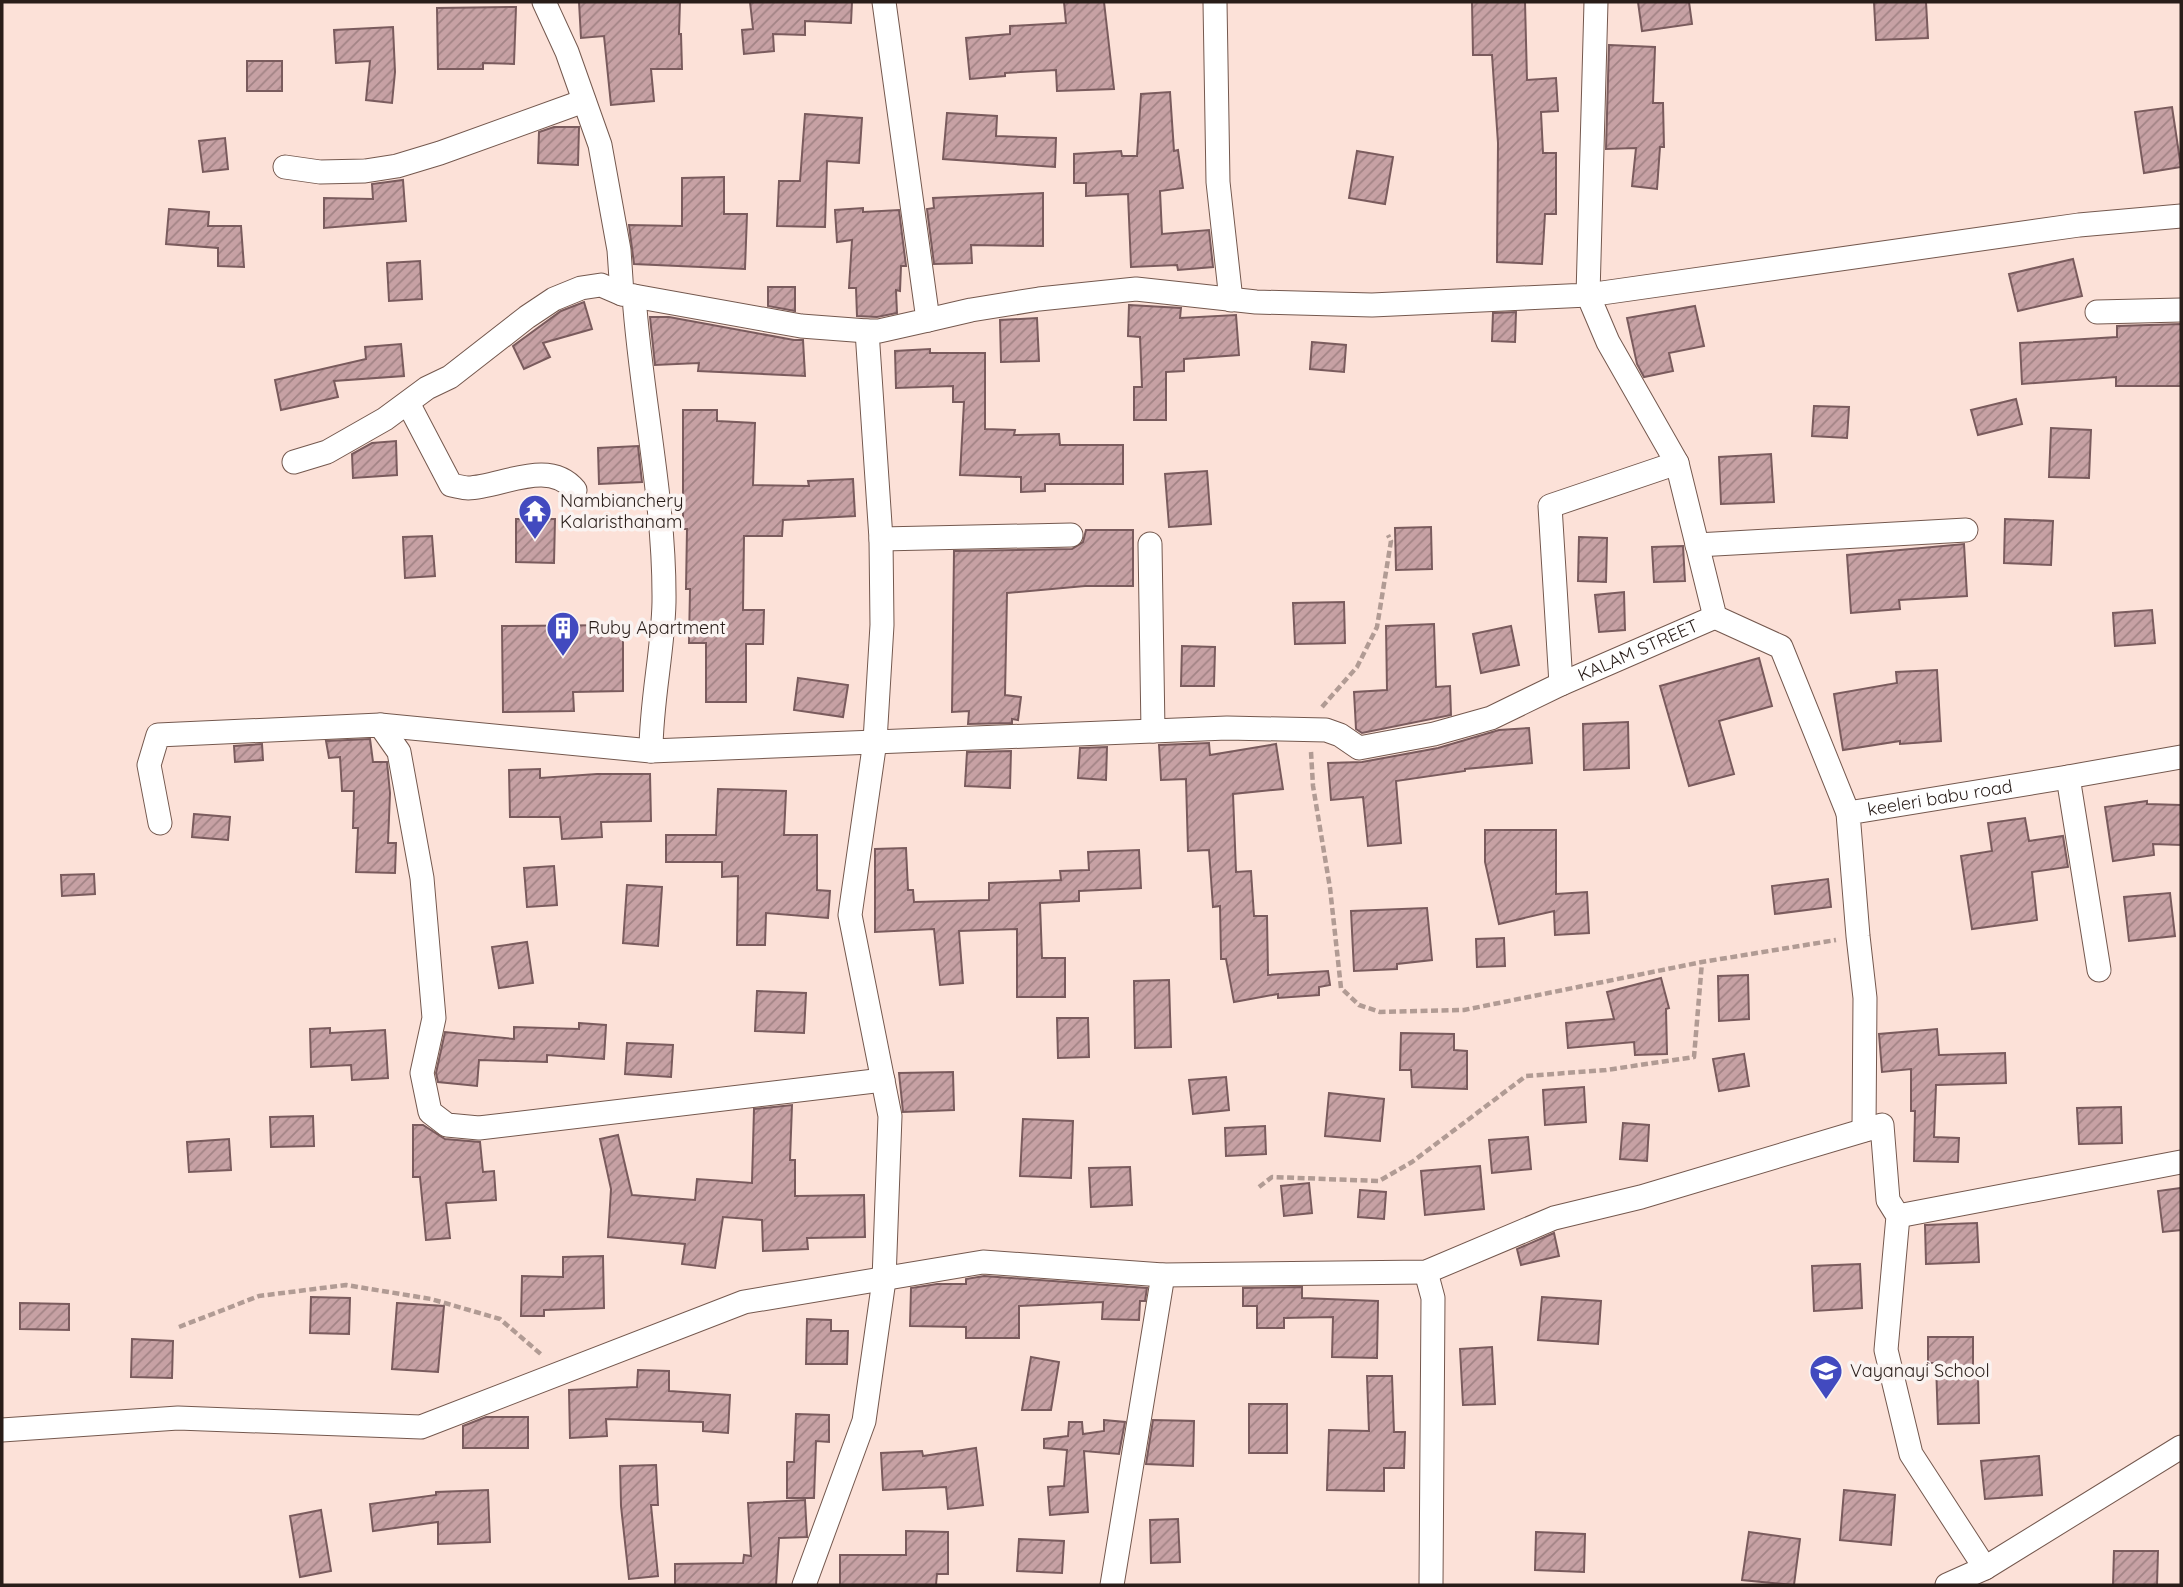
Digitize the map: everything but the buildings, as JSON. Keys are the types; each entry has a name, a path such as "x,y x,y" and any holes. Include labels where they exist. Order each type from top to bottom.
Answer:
{"street":[{"path":"544,2 567,52 600,145 648,410 658,502 664,602 660,662 651,725 651,751"},
{"path":"884,2 928,320"},
{"path":"1215,2 1218,181 1231,300"},
{"path":"1596,2 1588,295 1608,342 1677,463 1715,617 1781,647 1848,813"},
{"path":"285,167 320,172 397,166 584,101"},
{"path":"294,462 327,452 355,438 427,388 450,377 554,299 581,288 601,285 628,295 801,326 867,331 1039,299 1136,289 1231,300 1372,305 1588,295 2079,225 2181,216"},
{"path":"2097,312 2181,310"},
{"path":"804,1585 864,1422 884,1280 890,1116 850,915 876,741 882,625 881,539 867,331"},
{"path":"408,402 451,485 467,488 526,476 545,476 557,477 575,490"},
{"path":"1561,684 1550,506 1677,463"},
{"path":"1697,545 1966,530"},
{"path":"881,539 1070,535"},
{"path":"1150,544 1153,731"},
{"name":"KALAM STREET","path":"160,822 149,765 158,734 380,725 651,751 1153,731 1310,728 1340,735 1359,748 1434,734 1491,718 1561,684 1715,617"},
{"path":"380,725 399,752 422,878 434,1018 422,1073 430,1112 447,1125 479,1128 883,1080"},
{"name":"keeleri babu road","path":"1864,1130 1865,999 1848,813 2181,757"},
{"path":"2068,778 2099,970"},
{"path":"2,1430 178,1418 421,1427 744,1302 983,1262 1163,1275 1426,1272 1554,1218 1641,1197 1882,1125 1888,1200 1898,1216 1886,1350 1911,1454 1985,1568"},
{"path":"1898,1216 2181,1162"},
{"path":"1426,1272 1433,1297 1430,1585"},
{"path":"1112,1585 1163,1275"},
{"path":"1947,1585 1985,1568 2181,1447"}],"path":[{"path":"1388,535 1391,541 1377,627 1357,667 1308,724 1312,786 1331,888 1341,988 1359,1004 1380,1012 1464,1010 1702,962 1858,936"},
{"path":"1259,1186 1272,1177 1379,1181 1412,1162 1526,1076 1606,1070 1694,1057 1702,962"},
{"path":"179,1327 259,1296 346,1284 431,1299 500,1319 562,1373"}],"place":[{"name":"Nambianchery Kalaristhanam","path":"535,541"},
{"name":"Ruby Apartment","path":"563,658"},
{"name":"Vayanayi School","path":"1826,1401"}]}
